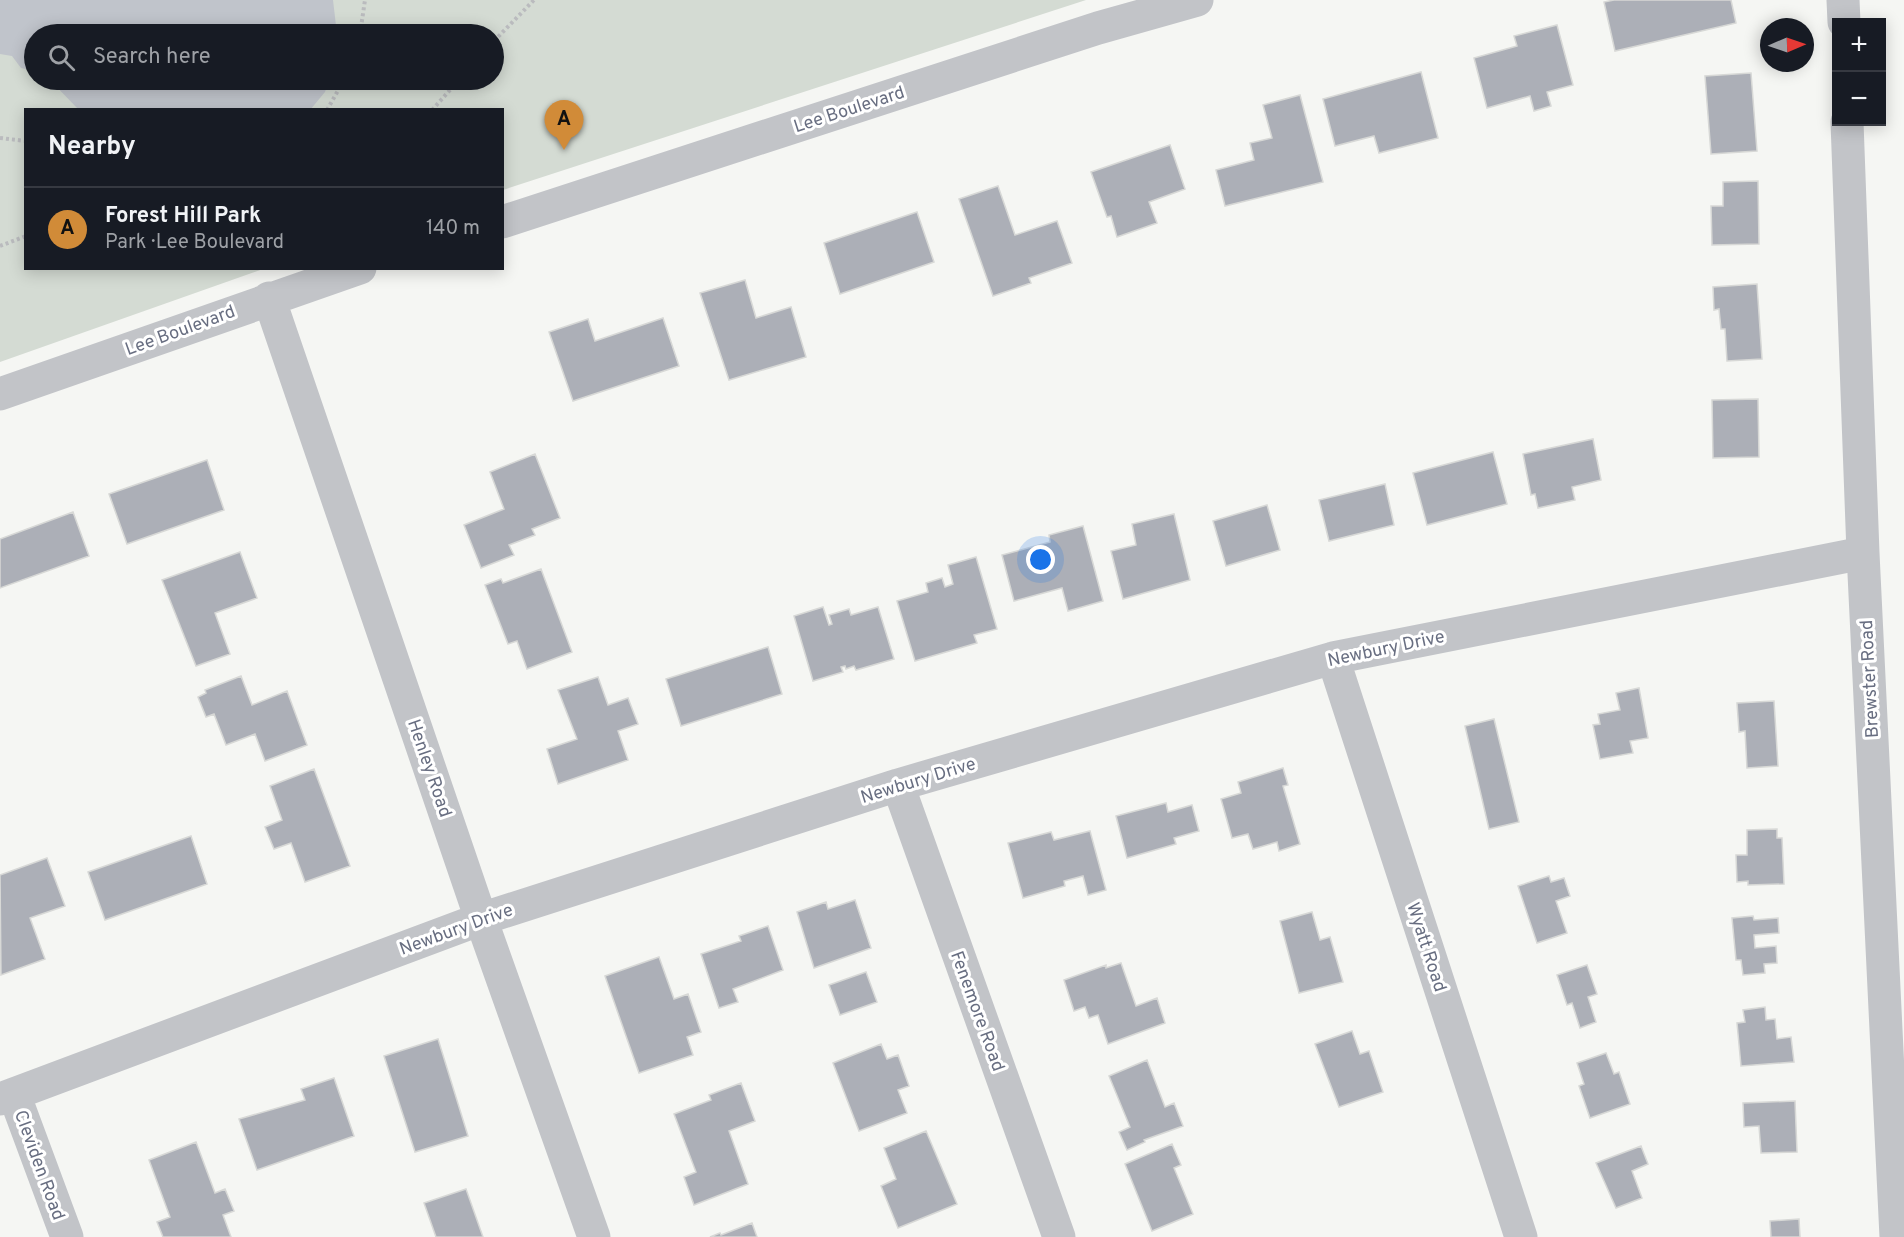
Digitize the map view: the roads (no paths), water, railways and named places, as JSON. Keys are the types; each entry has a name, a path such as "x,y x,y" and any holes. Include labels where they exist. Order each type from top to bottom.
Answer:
{"street":[{"name":"Lee Boulevard","path":"504,221 1098,28 1197,0"},
{"path":"1843,0 1844,18"},
{"name":"Brewster Road","path":"1847,126 1863,553 1896,1237"},
{"name":"Lee Boulevard","path":"0,394 354,270"},
{"name":"Henley Road","path":"269,298 481,919 594,1237"},
{"name":"Newbury Drive","path":"7,1096 481,919 898,785 1334,658 1863,553"},
{"name":"Wyatt Road","path":"1334,658 1521,1237"},
{"name":"Fenemore Road","path":"898,785 1059,1237"},
{"name":"Cleviden Road","path":"7,1096 67,1237"}],"place":[{"name":"Forest Hill Park","path":"564,150"}]}
